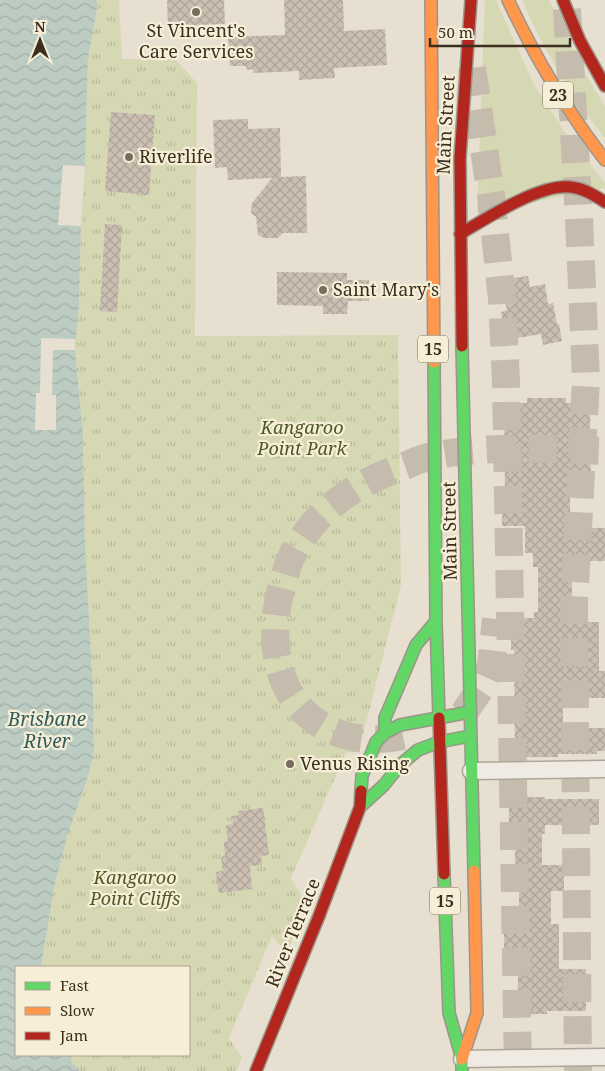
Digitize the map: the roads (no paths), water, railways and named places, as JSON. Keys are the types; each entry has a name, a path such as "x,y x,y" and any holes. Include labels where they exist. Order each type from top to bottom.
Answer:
{"main road":[{"name":"Main Street","path":"431,0 438,717 449,1013 462,1065"},
{"name":"Main Street","path":"462,1065 477,1013 460,234 460,158 471,0"},
{"name":"23","path":"508,0 557,94 589,141 605,160"},
{"name":"23","path":"563,0 580,41 605,86"},
{"path":"460,234 550,188 574,187 596,194 605,202"},
{"path":"436,621 416,645 385,718 385,733 400,725 470,712"},
{"name":"River Terrace","path":"256,1071 320,916 360,807 362,776 373,748 380,736 385,733"},
{"name":"River Terrace","path":"360,807 384,785 409,756 418,750 439,742 470,736"}],"street":[{"path":"472,771 605,770"},
{"path":"462,1065 605,1057"}],"water":[{"name":"Brisbane River","path":"0,0 96,0 98,4 88,58 79,302 75,350 83,433 85,545 93,690 94,752 87,780 68,833 54,888 41,966 15,966 15,1056 71,1056 71,1060 79,1071 0,1071"}],"tunnel":[{"path":"567,9 586,381 574,603 578,1071"},
{"path":"472,68 491,196 502,299 506,382 518,1071"},
{"path":"403,736 362,739 332,731 305,713 292,697 283,679 278,660 275,640 276,619 279,598 286,573 300,541 324,513 349,493 377,477 428,457 493,449 605,451"},
{"path":"464,713 481,688 491,666 496,619"}],"place":[{"name":"St Vincent's Care Services","path":"196,12"},
{"name":"Riverlife","path":"129,157"},
{"name":"Saint Mary's","path":"323,290"},
{"name":"Venus Rising","path":"290,764"}],"park label":[{"name":"Kangaroo Point Park","path":"302,438"},
{"name":"Kangaroo Point Cliffs","path":"135,888"}]}
